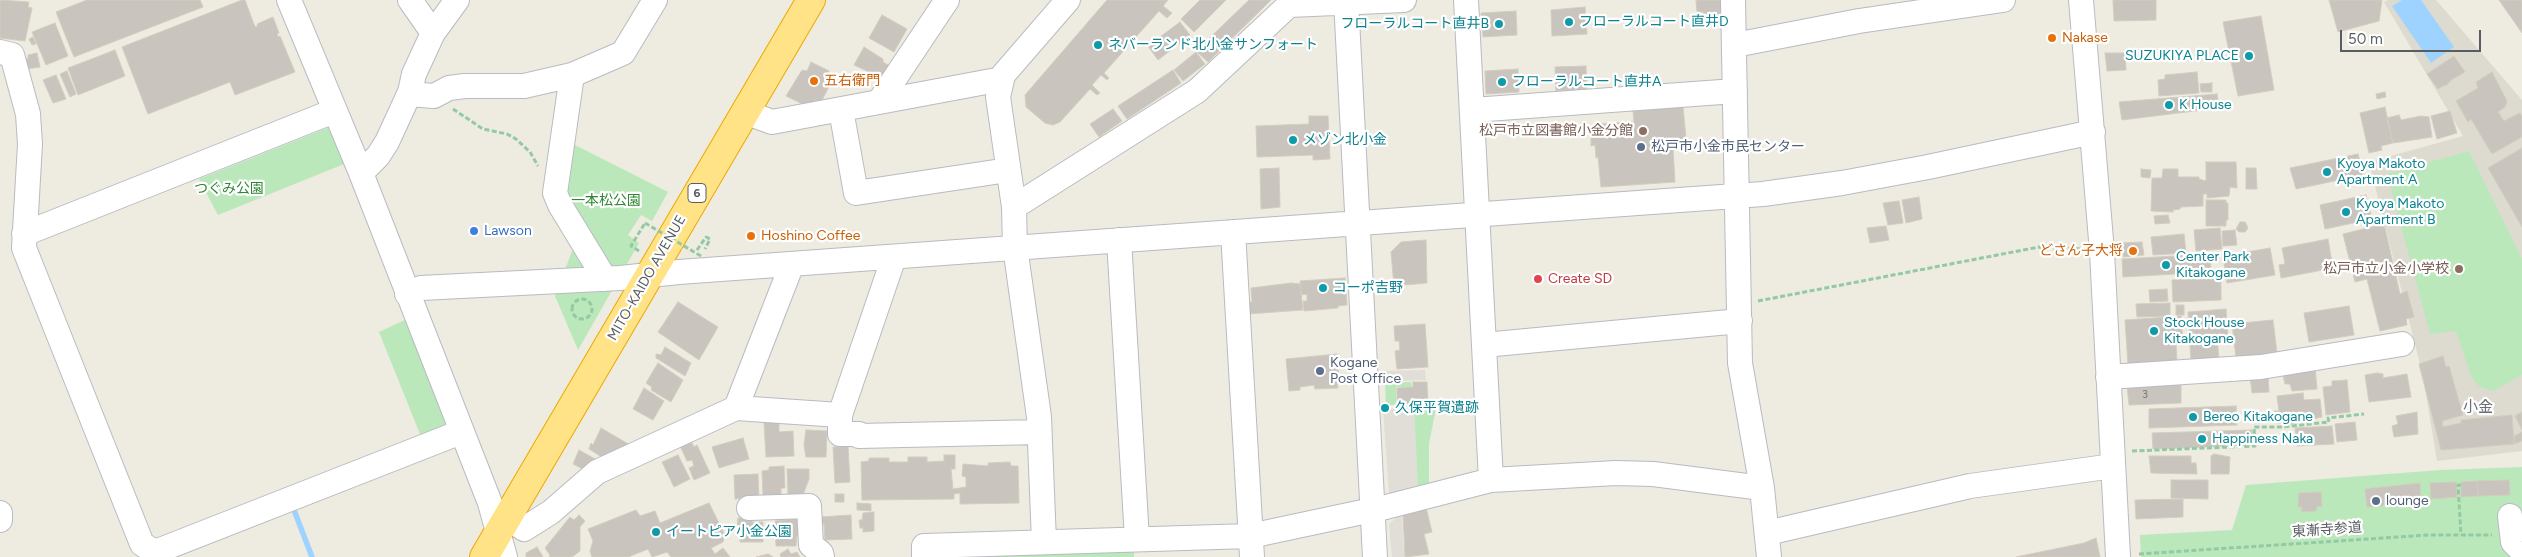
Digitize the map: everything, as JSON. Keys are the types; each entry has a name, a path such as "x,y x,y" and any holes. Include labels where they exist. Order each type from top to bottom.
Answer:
{"highway":[{"name":"MITO-KAIDO AVENUE","path":"484,557 504,535 644,263 745,112 811,0"}],"street":[{"path":"289,0 504,535 524,529 551,512 597,472 736,408 840,415"},
{"path":"410,0 432,33"},
{"path":"360,173 378,156 388,142 409,94 414,74 432,33 457,0"},
{"path":"409,94 434,96 449,88 524,86 572,75 623,53 655,0"},
{"path":"879,102 947,0"},
{"path":"1044,542 1035,379 1015,247 1014,207 998,97 1004,74 1068,0"},
{"path":"1014,207 1197,91 1289,5 1346,0 1404,0"},
{"path":"1346,0 1375,557"},
{"path":"1466,0 1491,480"},
{"path":"1733,0 1740,363 1762,488 1769,557"},
{"path":"1735,45 1859,20 2003,0"},
{"path":"2081,0 2102,252 2108,378 2119,458 2126,556"},
{"path":"0,52 12,55 28,114 30,144 24,248 36,283 142,544 155,552 461,432"},
{"path":"572,75 549,184 605,279"},
{"path":"745,112 772,122 1002,79"},
{"path":"1473,110 1736,91"},
{"path":"841,110 856,193 1008,170"},
{"path":"24,234 334,111"},
{"path":"407,294 422,288 605,279 644,263 792,264 1738,195 1842,183 2093,132"},
{"path":"1233,232 1251,546"},
{"path":"1119,240 1137,539"},
{"path":"894,257 840,415 840,434 859,434 858,436 1039,432"},
{"path":"736,408 792,264"},
{"path":"1484,345 1740,312"},
{"path":"2108,378 2261,367 2402,344"},
{"path":"1767,533 1970,486 2119,458"},
{"path":"924,557 924,546 1137,539 1251,546 1373,510 1491,480 1616,472 1653,474 1762,488"},
{"path":"750,508 809,506 811,546 821,553 822,557"},
{"path":"0,513 0,520"}],"path":[{"path":"434,96 484,129 507,134 516,139 530,152 549,184"},
{"path":"644,263 631,246 645,223 701,256"},
{"path":"697,250 706,238 710,239"},
{"path":"1740,312 2039,247 2090,250"},
{"path":"578,300 584,300 591,306 591,313 586,318 580,319 573,314 572,307 578,300"},
{"path":"2119,458 2256,446 2254,427 2283,428 2329,422 2328,418 2364,414"},
{"path":"2461,485 2458,485 2461,535"},
{"name":"東漸寺参道","path":"2126,556 2321,541 2514,533"}],"shaded area":[{"name":"松戸市立小金小学校","path":"2388,0 2436,0 2522,100 2522,451 2437,461 2423,376 2369,162 2463,136 2384,2"},
{"path":"1425,370 1426,380 1385,381 1385,371"},
{"path":"1414,408 1418,492 1394,500 1389,494 1383,409"},
{"path":"1402,513 1404,557 1392,557 1389,524"}],"green space":[{"name":"つぐみ公園","path":"330,127 344,164 218,215 199,179"},
{"name":"一本松公園","path":"573,144 668,192 652,221 641,215 628,235 639,243 578,350 555,296 580,230 566,199"},
{"path":"2469,151 2522,259 2522,375 2493,391 2480,387 2471,376 2456,331 2430,334 2387,174"},
{"path":"407,319 447,420 439,433 422,439 379,332"},
{"path":"1411,382 1412,387 1396,387 1396,405 1386,405 1385,383"},
{"path":"1414,408 1436,408 1429,444 1429,489 1418,492"},
{"path":"2522,467 2522,557 2141,557 2140,535 2232,530 2246,485 2440,470"},
{"path":"1134,548 1134,557 928,557"}],"water":[{"path":"2402,0 2421,0 2454,47 2431,63 2392,6"}],"building":[{"path":"0,0 29,2 28,7 32,8 25,41 0,38"},
{"path":"87,0 200,0 203,7 74,57 56,12"},
{"path":"245,0 255,27 258,26 257,24 273,17 279,33 277,34 278,37 280,36 295,72 235,95 230,82 148,114 122,47"},
{"name":"ネバーランド北小金サンフォート","path":"1107,0 1168,0 1163,6 1172,13 1167,18 1159,11 1104,73 1109,78 1107,80 1101,75 1092,85 1100,93 1097,95 1090,89 1060,122 1053,125 1045,123 1026,107 1025,95"},
{"path":"1200,0 1226,0 1194,32 1181,19"},
{"path":"1249,0 1271,0 1208,62 1196,51"},
{"path":"1696,0 1725,0 1727,24 1703,25 1703,12 1697,12"},
{"path":"2113,0 2156,0 2156,20 2114,21"},
{"path":"2329,0 2382,0 2379,21 2338,32"},
{"path":"2499,0 2522,0 2522,33"},
{"name":"フローラルコート直井D","path":"1585,7 1587,34 1552,36 1551,10"},
{"name":"フローラルコート直井B","path":"1516,11 1517,35 1483,37 1481,13"},
{"path":"882,15 907,29 894,52 869,38"},
{"name":"SUZUKIYA PLACE","path":"2261,16 2274,90 2238,96 2223,22"},
{"path":"1180,22 1190,35 1158,60 1148,46"},
{"path":"55,23 68,56 46,65 32,32"},
{"path":"33,37 36,44 32,45 29,39"},
{"path":"864,47 883,59 883,62 890,66 882,78 854,65"},
{"path":"115,50 125,76 78,95 68,68"},
{"path":"1196,52 1205,64 1183,81 1174,70"},
{"path":"37,53 40,67 27,69 25,59 28,59 28,55"},
{"path":"2105,53 2125,53 2126,70 2107,71"},
{"path":"2454,56 2465,72 2451,80 2446,86 2438,89 2427,74"},
{"path":"811,62 829,71 829,75 833,79 821,102 815,100 811,108 786,96 802,70 807,71"},
{"path":"1586,66 1587,89 1556,91 1555,67"},
{"name":"フローラルコート直井A","path":"1518,69 1519,92 1486,94 1485,71"},
{"path":"1173,70 1181,83 1127,119 1118,106"},
{"path":"67,71 76,94 70,97 60,74"},
{"path":"2197,72 2199,93 2159,96 2158,80 2165,79 2165,75"},
{"path":"2492,72 2507,101 2505,107 2498,112 2504,121 2520,113 2522,116 2522,137 2492,154 2471,119 2468,122 2456,101 2478,88 2476,82"},
{"path":"56,75 66,99 53,103 43,80"},
{"path":"2212,83 2212,92 2201,92 2200,84"},
{"path":"2385,92 2386,97 2377,99 2376,94"},
{"name":"K House","path":"2217,94 2219,108 2122,120 2119,102"},
{"name":"松戸市小金市民センター","path":"1683,107 1687,148 1673,149 1675,182 1601,187 1598,157 1596,158 1595,145 1591,146 1591,130 1596,129 1596,124 1634,122 1633,111"},
{"path":"2385,107 2393,143 2381,146 2382,150 2369,153 2360,113"},
{"path":"1113,109 1122,121 1099,137 1090,124"},
{"path":"2450,111 2457,133 2437,139 2431,116"},
{"path":"2399,115 2401,120 2421,116 2429,117 2432,137 2393,143 2387,118"},
{"name":"メゾン北小金","path":"1309,116 1328,116 1330,159 1313,160 1313,155 1257,157 1256,126 1309,124"},
{"path":"2522,148 2522,227 2488,168"},
{"name":"Kyoya Makoto Apartment A","path":"2358,154 2363,175 2296,189 2290,168"},
{"path":"2206,162 2236,162 2237,188 2230,187 2229,196 2207,198 2207,194 2203,194 2203,206 2181,207 2180,209 2173,210 2173,212 2151,211 2152,178 2162,178 2163,169 2178,169 2178,177 2199,177 2199,179 2206,181"},
{"path":"1279,168 1280,207 1261,209 1260,169"},
{"path":"2246,168 2256,168 2257,189 2246,189"},
{"path":"2141,169 2151,170 2150,178 2141,177"},
{"name":"Kyoya Makoto Apartment B","path":"2366,195 2372,219 2325,229 2320,205"},
{"path":"1919,197 1922,219 1906,223 1902,200"},
{"path":"2206,200 2226,200 2226,203 2228,203 2228,220 2226,220 2226,226 2206,226"},
{"path":"1899,201 1903,223 1888,225 1883,203"},
{"path":"2168,215 2170,223 2155,224 2154,216"},
{"path":"2240,222 2245,222 2248,228 2245,232 2239,232 2236,229"},
{"path":"2384,224 2400,294 2407,291 2414,317 2406,319 2407,325 2380,331 2367,279 2355,282 2343,234"},
{"path":"1886,226 1889,240 1870,243 1867,228"},
{"path":"2220,228 2222,249 2196,251 2194,230"},
{"path":"2235,230 2237,245 2223,246 2222,231"},
{"path":"2184,234 2186,253 2153,255 2151,237"},
{"path":"2328,239 2333,268 2281,278 2279,265 2285,264 2282,248"},
{"path":"1426,240 1427,283 1394,286 1391,252 1401,242"},
{"path":"2142,242 2144,255 2123,257 2122,243"},
{"path":"2270,248 2275,275 2227,283 2223,256"},
{"name":"Center Park Kitakogane","path":"2210,254 2211,272 2123,277 2122,259"},
{"name":"コーポ吉野","path":"1345,278 1347,305 1338,306 1338,308 1304,311 1303,301 1307,301 1307,294 1301,295 1300,281"},
{"path":"2221,278 2221,300 2173,302 2172,280"},
{"path":"1291,283 1300,284 1303,310 1248,314 1247,302 1252,302 1251,288"},
{"path":"2167,289 2168,301 2150,302 2149,290"},
{"path":"678,302 718,327 699,360 658,332"},
{"path":"2170,303 2170,316 2137,317 2136,304"},
{"path":"2176,305 2184,305 2184,315 2176,315"},
{"path":"2349,306 2354,335 2309,342 2304,313"},
{"path":"2226,309 2228,337 2217,337 2219,359 2191,361 2188,312"},
{"name":"Stock House Kitakogane","path":"2181,316 2183,342 2176,343 2177,362 2128,365 2125,320"},
{"path":"2273,320 2277,353 2236,358 2232,324"},
{"path":"1425,324 1428,367 1397,369 1395,351 1400,350 1399,341 1395,341 1394,326"},
{"path":"665,347 691,363 685,376 656,358 656,354 661,355"},
{"path":"1337,354 1338,388 1315,389 1314,385 1300,387 1300,390 1289,391 1286,359"},
{"path":"2443,356 2446,367 2449,366 2463,415 2442,421 2443,427 2461,423 2461,420 2512,415 2514,444 2441,450 2419,364"},
{"path":"658,363 683,380 671,402 651,390 652,387 646,383"},
{"path":"2315,366 2317,389 2292,391 2290,384 2285,384 2282,371"},
{"path":"2383,374 2383,378 2407,374 2411,397 2369,402 2365,375"},
{"path":"2268,375 2269,392 2252,393 2250,376"},
{"path":"2347,380 2350,412 2326,415 2323,387 2332,386 2332,381"},
{"path":"1413,382 1427,382 1428,403 1397,404 1397,388 1413,387"},
{"path":"2181,382 2181,403 2129,405 2127,386"},
{"path":"644,388 664,401 653,420 633,409"},
{"path":"2303,393 2304,400 2320,399 2322,417 2283,426 2283,423 2277,423 2274,411 2279,411 2277,396"},
{"name":"Bereo Kitakogane","path":"2236,406 2237,425 2149,428 2149,409"},
{"path":"2417,412 2418,434 2394,437 2392,426 2398,424 2396,416"},
{"path":"2522,412 2522,430 2515,416"},
{"path":"779,422 779,432 793,431 794,456 766,457 764,423"},
{"path":"2355,422 2357,440 2337,442 2335,424"},
{"path":"2332,426 2334,444 2297,446 2295,428"},
{"path":"601,428 630,445 610,462 589,449"},
{"path":"806,430 827,431 826,457 806,457 804,445"},
{"name":"Happiness Naka","path":"2252,430 2252,445 2153,449 2152,433"},
{"path":"2522,432 2522,441 2514,444 2514,436"},
{"path":"743,438 749,459 719,468 712,447"},
{"path":"692,443 694,447 697,445 710,473 694,480 689,468 694,466 692,460 687,461 680,446"},
{"path":"848,446 850,482 835,483 833,447"},
{"path":"579,450 597,460 591,473 573,464"},
{"path":"2214,454 2230,457 2229,474 2211,474 2211,456"},
{"path":"678,455 690,479 674,487 662,462"},
{"path":"944,455 955,455 955,469 951,469 953,489 966,487 966,477 962,476 963,464 988,466 988,463 1010,462 1011,466 1018,466 1019,503 960,504 960,493 954,494 954,499 862,500 861,462 869,461 869,458 889,458 889,462 908,462 908,457 927,457 927,462 944,461"},
{"path":"2149,456 2191,456 2191,463 2196,463 2197,474 2151,473"},
{"path":"784,466 785,488 781,488 781,498 769,499 768,495 763,496 762,471 769,470 769,467"},
{"path":"787,469 809,469 809,479 803,495 788,495"},
{"path":"758,474 759,498 735,499 734,475"},
{"path":"2171,480 2208,480 2208,499 2171,498"},
{"path":"2509,480 2510,495 2478,496 2477,481"},
{"path":"2477,481 2478,496 2461,497 2461,482"},
{"path":"2456,482 2457,497 2431,499 2430,483"},
{"path":"2420,483 2421,499 2416,499 2416,502 2367,507 2365,489"},
{"path":"2321,492 2322,507 2317,506 2316,511 2301,512 2302,507 2298,507 2299,493"},
{"path":"835,494 844,494 844,502 835,502"},
{"path":"2183,499 2183,517 2136,519 2135,500"},
{"name":"イートピア小金公園","path":"709,503 725,535 723,542 711,548 715,554 723,548 730,557 671,557 667,552 652,557 648,549 628,557 592,557 590,551 593,541 588,529 636,510 640,516 655,511 660,523"},
{"path":"857,503 871,504 871,511 857,510"},
{"path":"1426,507 1432,532 1424,534 1429,554 1405,557 1403,513"},
{"path":"874,512 874,531 863,532 863,528 860,528 859,520 862,520 863,513"},
{"path":"579,515 585,521 580,527 580,551 572,557 549,557 550,555 545,548 570,517 574,520"},
{"path":"851,515 852,539 825,540 824,524 820,524 820,517"},
{"path":"738,518 752,518 752,522 763,522 763,542 740,542 740,535 738,535 737,529"},
{"path":"802,518 802,535 797,535 796,546 776,546 775,521"},
{"path":"2096,538 2100,557 2016,557 2084,543"},
{"path":"537,547 543,557 526,557 526,553"},
{"path":"788,549 791,554 797,552 800,557 781,557 780,554"},
{"path":"768,554 773,557 756,557"}],"waterway":[{"path":"294,510 312,557"}],"place":[{"name":"フローラルコート直井D","path":"1569,22"},
{"name":"フローラルコート直井B","path":"1499,24"},
{"name":"Nakase","path":"2052,38"},
{"name":"ネバーランド北小金サンフォート","path":"1098,45"},
{"name":"SUZUKIYA PLACE","path":"2249,56"},
{"name":"五右衛門","path":"814,81"},
{"name":"フローラルコート直井A","path":"1502,82"},
{"name":"K House","path":"2169,105"},
{"name":"松戸市立図書館小金分館","path":"1643,131"},
{"name":"メゾン北小金","path":"1293,140"},
{"name":"松戸市小金市民センター","path":"1641,147"},
{"name":"Kyoya Makoto Apartment A","path":"2327,172"},
{"name":"Kyoya Makoto Apartment B","path":"2346,212"},
{"name":"Lawson","path":"474,231"},
{"name":"Hoshino Coffee","path":"751,236"},
{"name":"どさん子大将","path":"2133,251"},
{"name":"Center Park Kitakogane","path":"2166,265"},
{"name":"松戸市立小金小学校","path":"2459,269"},
{"name":"Create SD","path":"1538,279"},
{"name":"コーポ吉野","path":"1323,288"},
{"name":"Stock House Kitakogane","path":"2154,331"},
{"name":"Kogane Post Office","path":"1320,371"},
{"name":"久保平賀遺跡","path":"1385,408"},
{"name":"Bereo Kitakogane","path":"2193,417"},
{"name":"Happiness Naka","path":"2202,439"},
{"name":"lounge","path":"2376,501"},
{"name":"イートピア小金公園","path":"656,532"}],"district":[{"name":"小金","path":"2478,408"}]}
